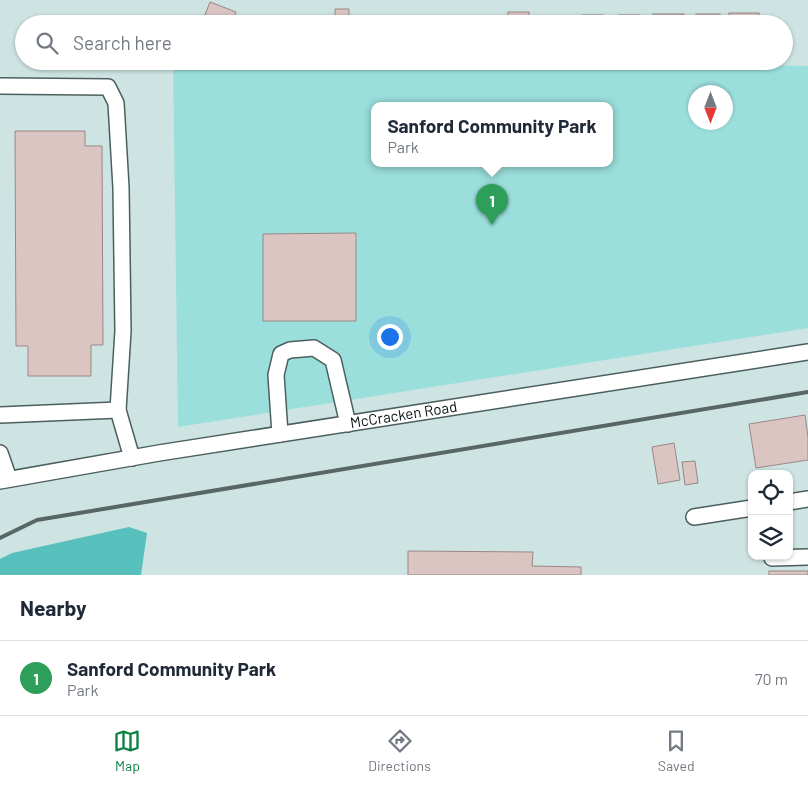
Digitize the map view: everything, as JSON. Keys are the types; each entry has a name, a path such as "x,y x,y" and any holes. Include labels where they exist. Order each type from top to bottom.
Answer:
{"street":[{"path":"0,86 108,87 116,103 121,188 123,331 118,410 132,458"},
{"path":"280,434 276,375 281,354 290,350 314,348 333,360 348,424"},
{"name":"McCracken Road","path":"5,480 280,434 808,352"},
{"path":"0,415 118,410"},
{"path":"0,453 5,480"},
{"path":"793,502 808,500"},
{"path":"694,517 748,509"},
{"path":"793,557 808,557"}],"shaded area":[{"path":"793,66 808,66 808,328 178,427 173,70 793,70"},
{"path":"129,527 147,533 141,575 0,575 0,559 12,553"}],"building":[{"path":"210,2 236,12 235,15 205,15"},
{"path":"335,9 349,9 349,15 335,15"},
{"path":"508,12 529,12 529,15 508,15"},
{"path":"729,13 759,13 759,15 729,15"},
{"path":"653,14 684,14 684,15"},
{"path":"696,14 720,14 720,15"},
{"path":"15,131 85,131 85,146 102,146 103,345 91,345 91,376 28,376 28,346 16,346"},
{"path":"356,233 356,321 263,321 263,234"},
{"path":"805,415 808,437 808,460 756,468 749,424"},
{"path":"674,443 680,480 658,484 652,447"},
{"path":"695,461 698,483 685,485 682,462"},
{"path":"408,551 533,552 532,566 581,567 581,575 408,575"},
{"path":"769,571 808,571 808,575 769,575"}],"railway":[{"path":"0,538 37,520 808,392"}],"place":[{"name":"Sanford Community Park","path":"492,225"}]}
